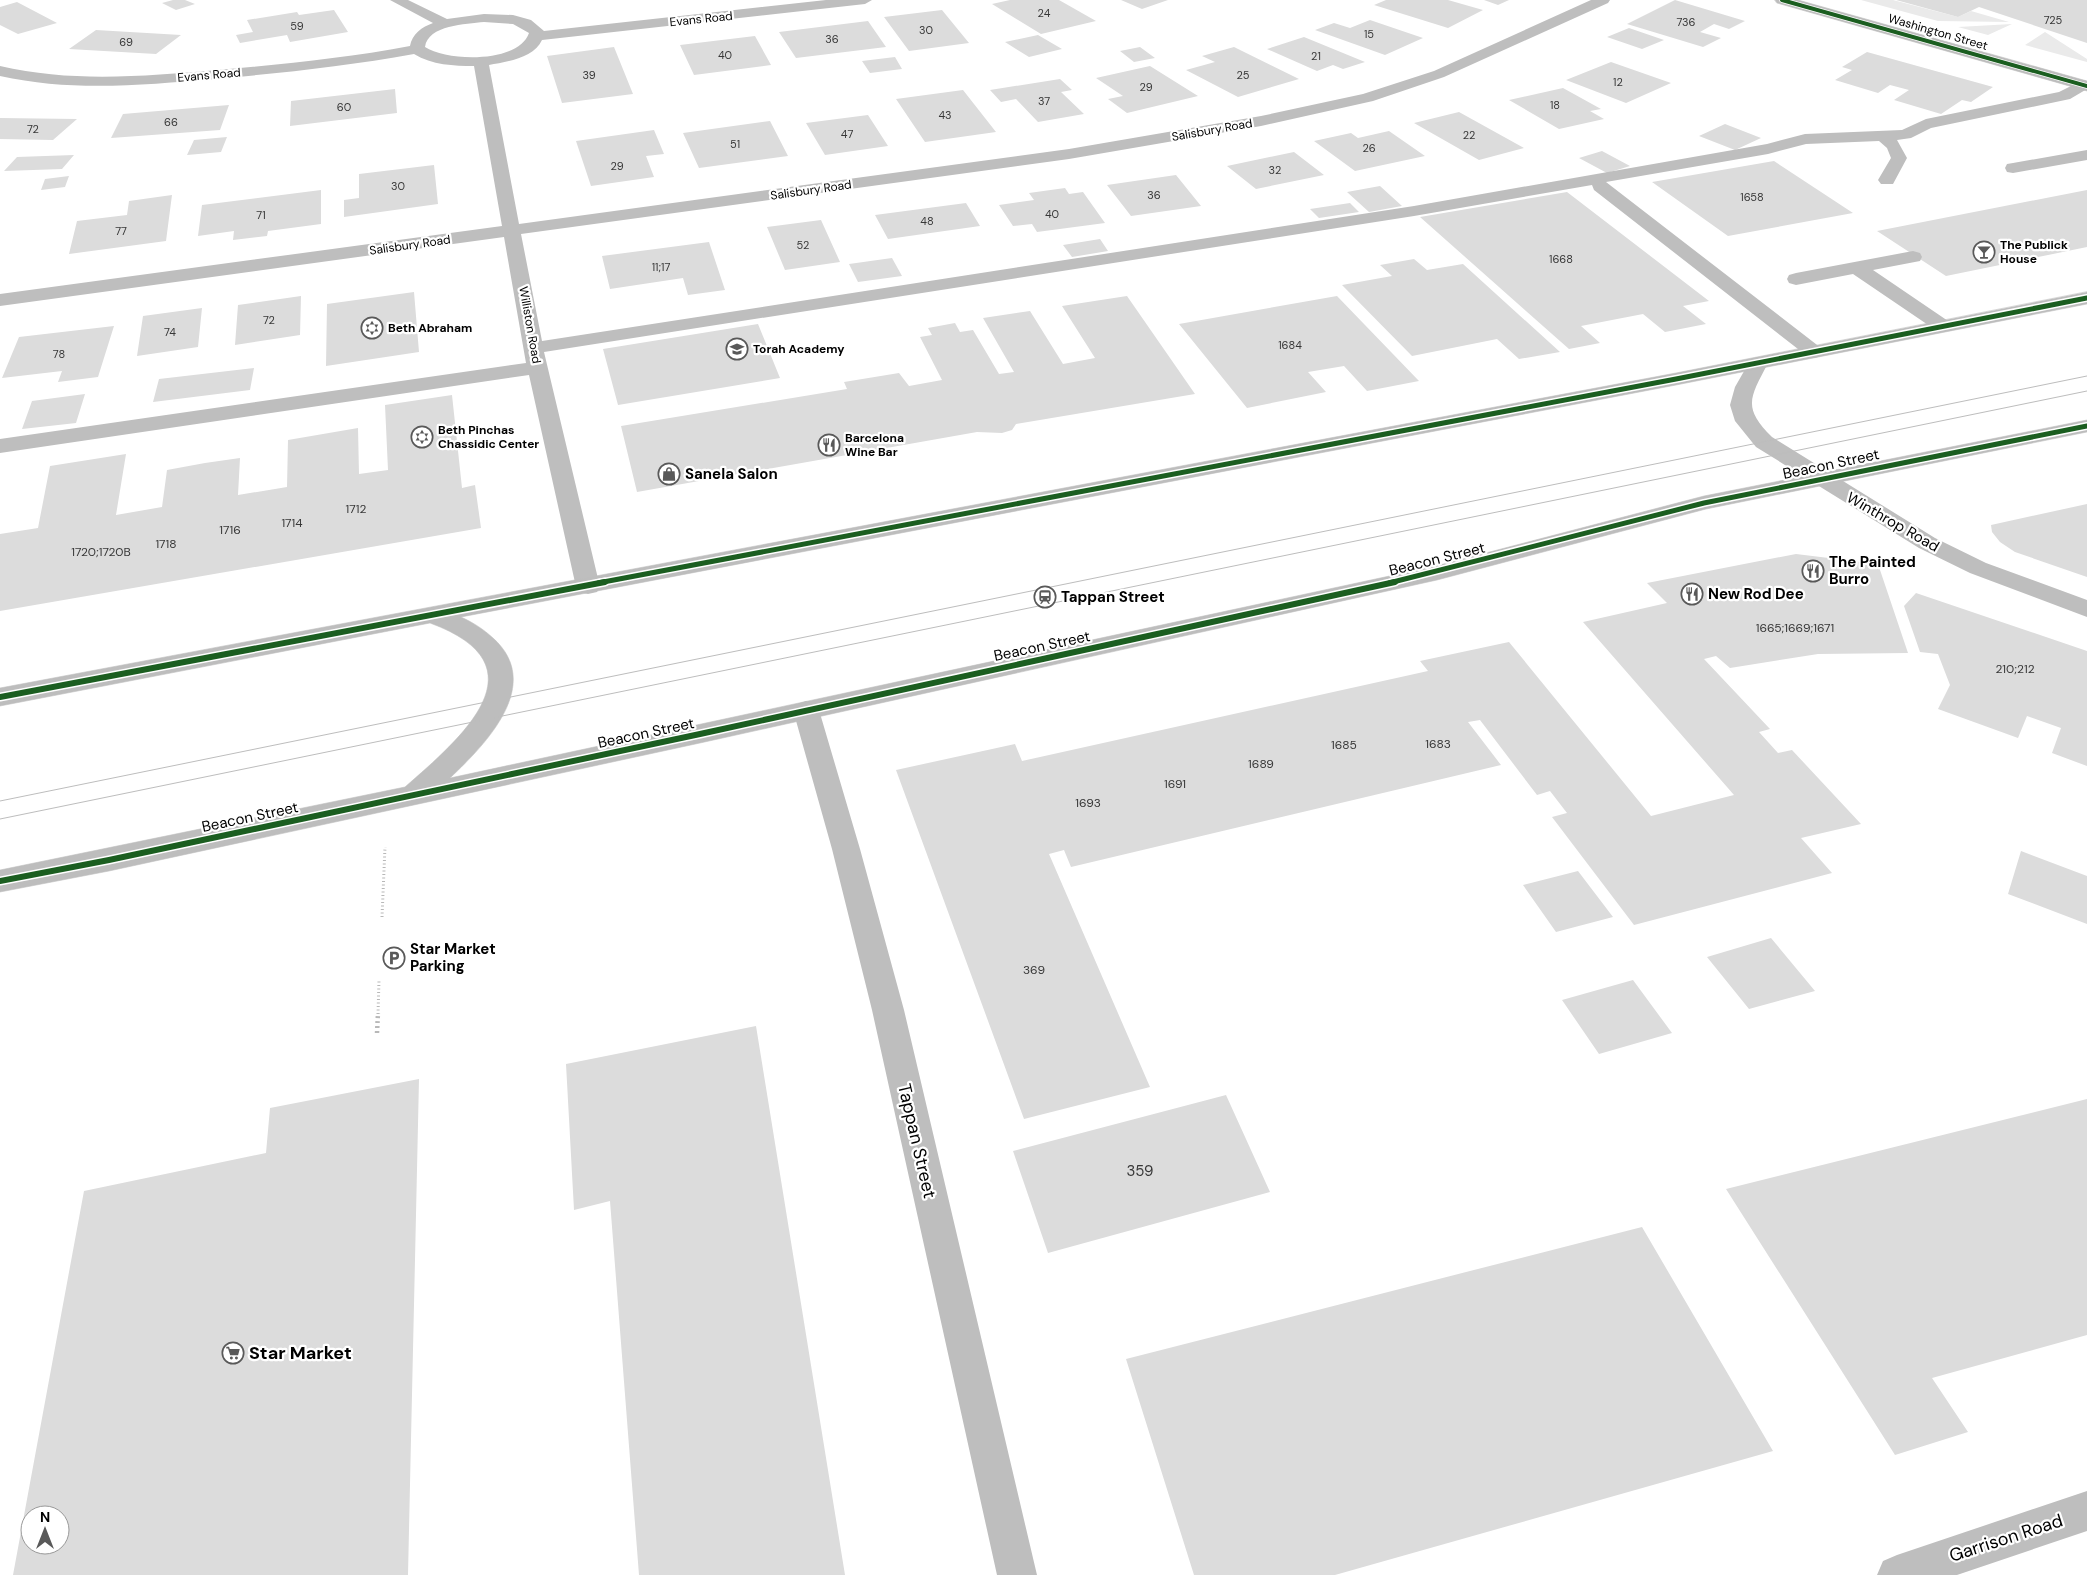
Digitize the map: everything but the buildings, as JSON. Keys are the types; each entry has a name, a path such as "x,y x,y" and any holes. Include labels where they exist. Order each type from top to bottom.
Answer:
{"main road":[{"name":"Washington Street","path":"1782,0 2085,85"},
{"path":"0,697 1758,364 2087,298"},
{"name":"Beacon Street","path":"0,881 82,866 414,795 1437,573 1704,503 1822,480 1924,457 2087,426"},
{"path":"414,795 489,719 499,701 503,679 501,668 493,651 480,639 472,632 433,616"}],"street":[{"path":"397,0 446,24"},
{"name":"Evans Road","path":"537,36 865,0"},
{"name":"Salisbury Road","path":"0,300 1069,154 1271,119 1367,98 1439,74 1603,0"},
{"path":"498,18 517,4"},
{"path":"498,18 528,24 537,32 537,36 532,44 520,52 481,61 444,61 426,56 416,49 418,40 422,35 446,24 472,19 498,18"},
{"name":"Evans Road","path":"0,71 48,80 133,80 284,69 416,49"},
{"name":"Williston Road","path":"481,61 535,358 588,587"},
{"path":"0,446 1414,211 1768,149 1805,139 1908,134 1922,126 1939,120 2064,96 2085,85"},
{"path":"1882,136 1894,146 1899,158 1887,180"},
{"path":"2013,168 2087,155"},
{"path":"1600,186 1814,352"},
{"path":"1796,279 1913,257"},
{"path":"1857,268 1944,327"},
{"name":"Winthrop Road","path":"1758,364 1741,394 1740,407 1745,419 1764,442 1822,480 1926,543 1978,568 2087,608"},
{"name":"Tappan Street","path":"806,710 846,849 888,1010 1017,1575"},
{"name":"Garrison Road","path":"1897,1575 2087,1512"}],"path":[{"path":"382,917 385,839"},
{"path":"378,1033 379,980"}],"shaded area":[{"path":"1861,0 1893,0 1958,17 1971,11 2009,22 1938,21"},
{"path":"2012,24 1988,35 1958,27"},
{"path":"2045,32 2087,59 2087,62 2025,45"}],"tram line":[{"path":"0,801 2087,376"},
{"path":"0,819 2087,391"}],"cycle path":[{"path":"1782,0 2087,86"},
{"path":"0,697 1676,379 2087,298"},
{"path":"0,881 109,860 700,734 1437,573 1704,503 1924,457 2087,426"}],"place":[{"name":"The Publick House","path":"1984,252"},
{"name":"Beth Abraham","path":"372,328"},
{"name":"Torah Academy","path":"737,349"},
{"name":"Beth Pinchas Chassidic Center","path":"422,437"},
{"name":"Barcelona Wine Bar","path":"829,445"},
{"name":"Sanela Salon","path":"669,474"},
{"name":"The Painted Burro","path":"1813,571"},
{"name":"New Rod Dee","path":"1692,594"},
{"name":"Tappan Street","path":"1045,597"},
{"name":"Star Market Parking","path":"394,958"},
{"name":"Star Market","path":"233,1353"}]}
